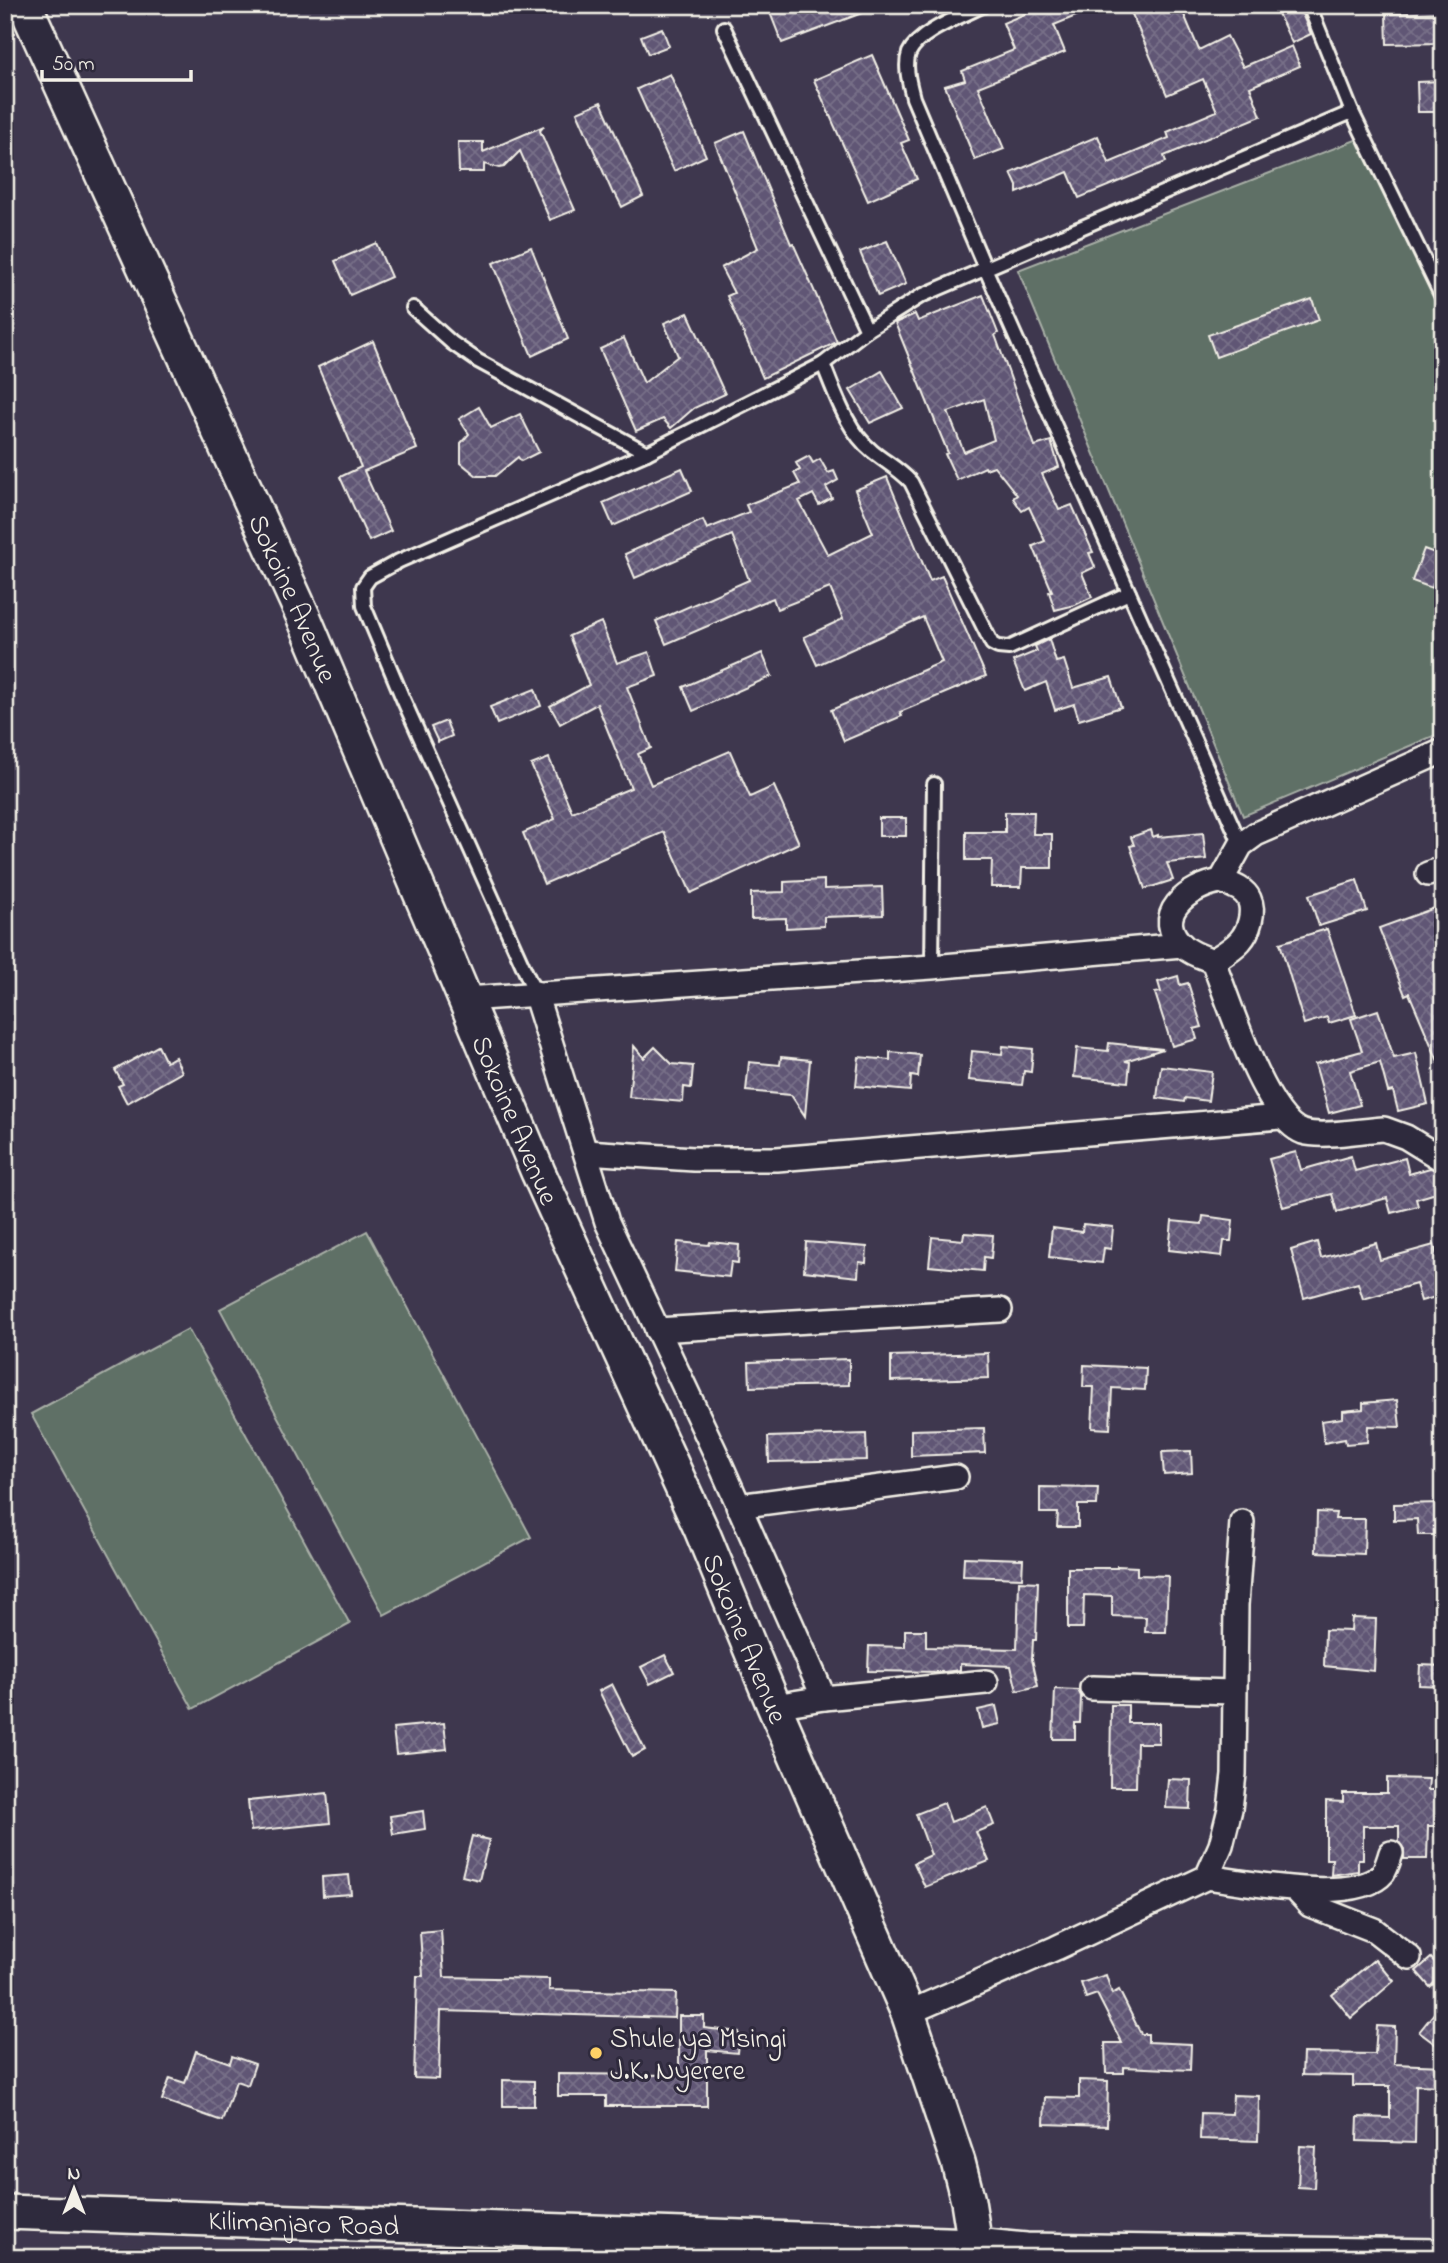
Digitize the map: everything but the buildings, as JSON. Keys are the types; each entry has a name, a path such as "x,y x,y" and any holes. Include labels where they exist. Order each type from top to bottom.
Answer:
{"street":[{"name":"Sokoine Avenue","path":"25,5 304,618 538,1172 701,1530 774,1706 908,2013 958,2162 968,2200 975,2245"},
{"path":"1221,881 1241,845 1268,827 1443,751"},
{"path":"1213,961 1239,943 1248,931 1251,915 1249,899 1239,888 1221,881 1205,883 1187,893 1175,906 1171,918 1173,932 1182,946 1213,961 1257,1073 1281,1117 1302,1132 1384,1129 1394,1131 1440,1158"},
{"path":"1127,951 1171,918"},
{"path":"466,999 932,967 1182,946"},
{"path":"535,993 607,1222 824,1698"},
{"path":"586,1152 694,1159 777,1159 1281,1117"},
{"path":"657,1330 1000,1310"},
{"path":"738,1506 956,1477"},
{"path":"1207,1877 1221,1845 1230,1809 1234,1774 1236,1605 1242,1521"},
{"path":"774,1706 824,1698 986,1682"},
{"path":"1092,1688 1234,1692"},
{"path":"908,2013 1056,1948 1207,1877 1296,1890 1364,1885 1382,1874 1391,1853"},
{"path":"1296,1890 1310,1905 1374,1930 1409,1957"},
{"name":"Kilimanjaro Road","path":"5,2212 975,2245 1027,2254 1443,2256"}],"lane":[{"path":"984,5 916,42 908,56 908,78 913,98 985,268 1241,845"},
{"path":"1309,5 1352,112 1443,299"},
{"path":"724,28 867,330"},
{"path":"535,993 403,699 365,606 363,587 370,577 399,561 647,453 823,364 867,330 920,296 1352,112"},
{"path":"412,308 452,343 478,361 647,453"},
{"path":"823,364 837,398 862,440 871,451 897,467 911,482 992,644 1009,648 1129,593"},
{"path":"932,967 934,784"}],"green space":[{"path":"1366,136 1443,312 1443,732 1243,816 1018,270"},
{"path":"367,1231 531,1537 384,1615 220,1309"},
{"path":"188,1329 350,1624 193,1709 31,1414"}],"place":[{"name":"Shule ya Msingi J.K. Nyerere","path":"596,2053"}]}
